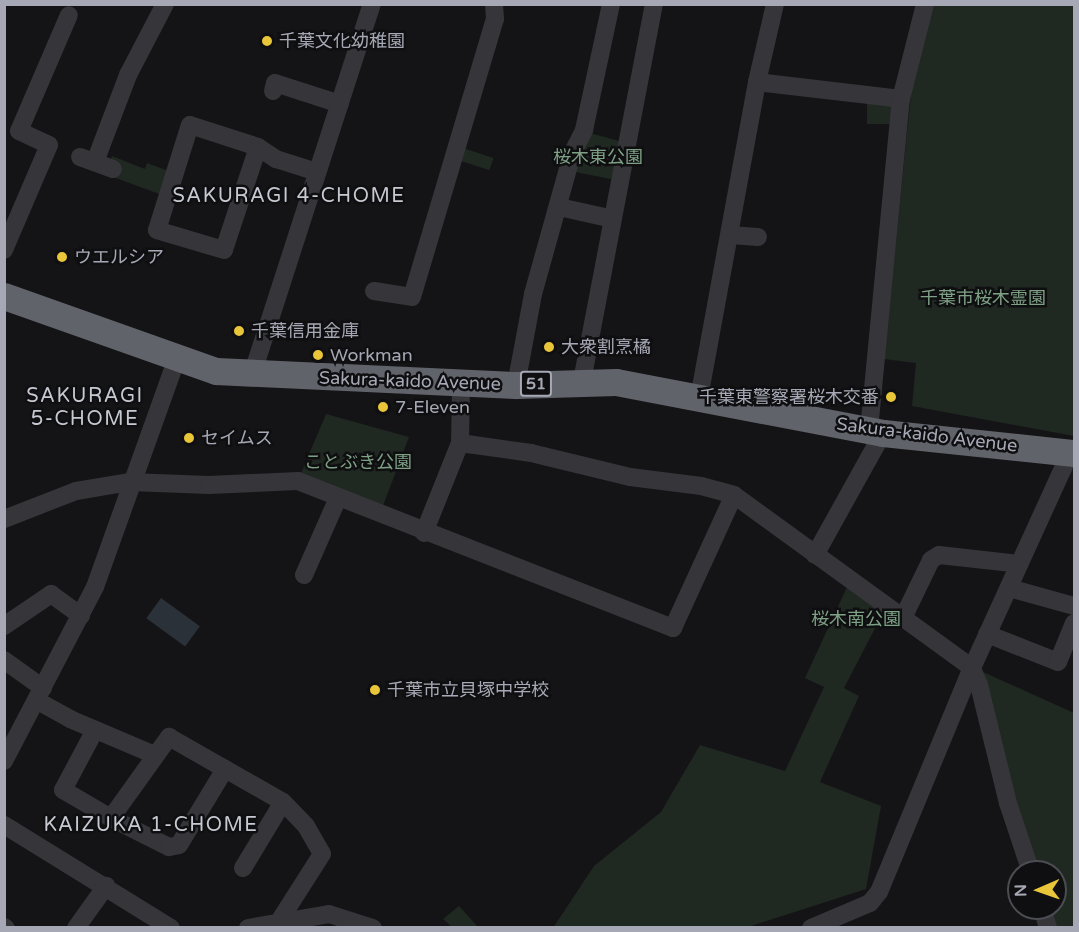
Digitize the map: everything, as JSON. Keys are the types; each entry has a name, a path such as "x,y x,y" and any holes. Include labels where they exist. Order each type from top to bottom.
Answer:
{"highway":[{"name":"Sakura-kaido Avenue","path":"4,296 209,370 252,375 516,385 582,381 616,382 876,431 1072,453"}],"street":[{"path":"113,169 87,159 165,4"},
{"path":"252,375 372,4"},
{"path":"374,291 412,297 495,19 494,4"},
{"path":"516,385 533,294 572,154 584,130 611,4"},
{"path":"582,381 654,4"},
{"path":"699,398 757,82 775,4"},
{"path":"815,555 876,431 901,99 925,4"},
{"path":"4,250 49,145 19,131 69,15"},
{"path":"757,82 901,99"},
{"path":"275,83 340,104"},
{"path":"258,147 224,250 157,230 190,125 258,147 276,159 317,172"},
{"path":"559,207 614,219"},
{"path":"730,235 758,237"},
{"path":"6,752 40,694 95,587 130,482 177,358"},
{"path":"424,533 460,443 461,383"},
{"path":"460,443 531,453 630,477 701,486 734,495 972,668 980,685 1008,803 1026,860"},
{"path":"811,927 870,903 879,892 972,668 1072,453"},
{"path":"4,519 76,491 130,482 209,485 298,481 424,533 673,628 734,495"},
{"path":"304,575 338,498"},
{"path":"903,618 932,560 939,555 1020,564"},
{"path":"1009,588 1074,606"},
{"path":"4,626 51,594 81,616"},
{"path":"987,634 1058,662 1074,623"},
{"path":"4,660 40,694 95,730 155,755"},
{"path":"95,730 63,789 111,818 169,847 179,845 225,769"},
{"path":"111,818 169,737 283,802 306,826 322,854 280,920"},
{"path":"243,868 283,802"},
{"path":"4,825 106,886 164,926"},
{"path":"76,927 106,886"},
{"path":"248,927 280,920 325,921 373,927"}],"green space":[{"name":"千葉市桜木霊園","path":"930,5 1074,5 1074,436 912,406 916,363 884,359 913,74"},
{"path":"867,100 892,102 896,124 867,124"},
{"name":"桜木東公園","path":"586,132 623,142 616,180 570,171"},
{"path":"463,148 493,158 489,170 459,160"},
{"path":"112,156 145,169 147,163 171,172 162,195 105,174"},
{"name":"ことぶき公園","path":"326,414 409,437 381,511 299,478"},
{"name":"桜木南公園","path":"848,585 885,609 844,688 859,696 820,782 881,806 866,889 748,927 553,928 594,866 661,812 700,745 785,771 824,687 805,678"},
{"path":"983,672 1074,713 1074,927 1053,927 1050,920 1067,920 1067,860 1032,860"},
{"path":"459,906 477,926 452,927 443,919"}],"shaded area":[{"path":"161,598 200,626 185,646 146,618"}],"place":[{"name":"千葉文化幼稚園","path":"267,41"},
{"name":"ウエルシア","path":"62,257"},
{"name":"千葉信用金庫","path":"239,331"},
{"name":"大衆割烹橘","path":"549,347"},
{"name":"Workman","path":"318,355"},
{"name":"千葉東警察署桜木交番","path":"891,397"},
{"name":"7-Eleven","path":"383,407"},
{"name":"セイムス","path":"189,438"},
{"name":"千葉市立貝塚中学校","path":"375,690"}],"district":[{"name":"SAKURAGI 4-CHOME","path":"289,196"},
{"name":"SAKURAGI 5-CHOME","path":"85,408"},
{"name":"KAIZUKA 1-CHOME","path":"151,825"}]}
